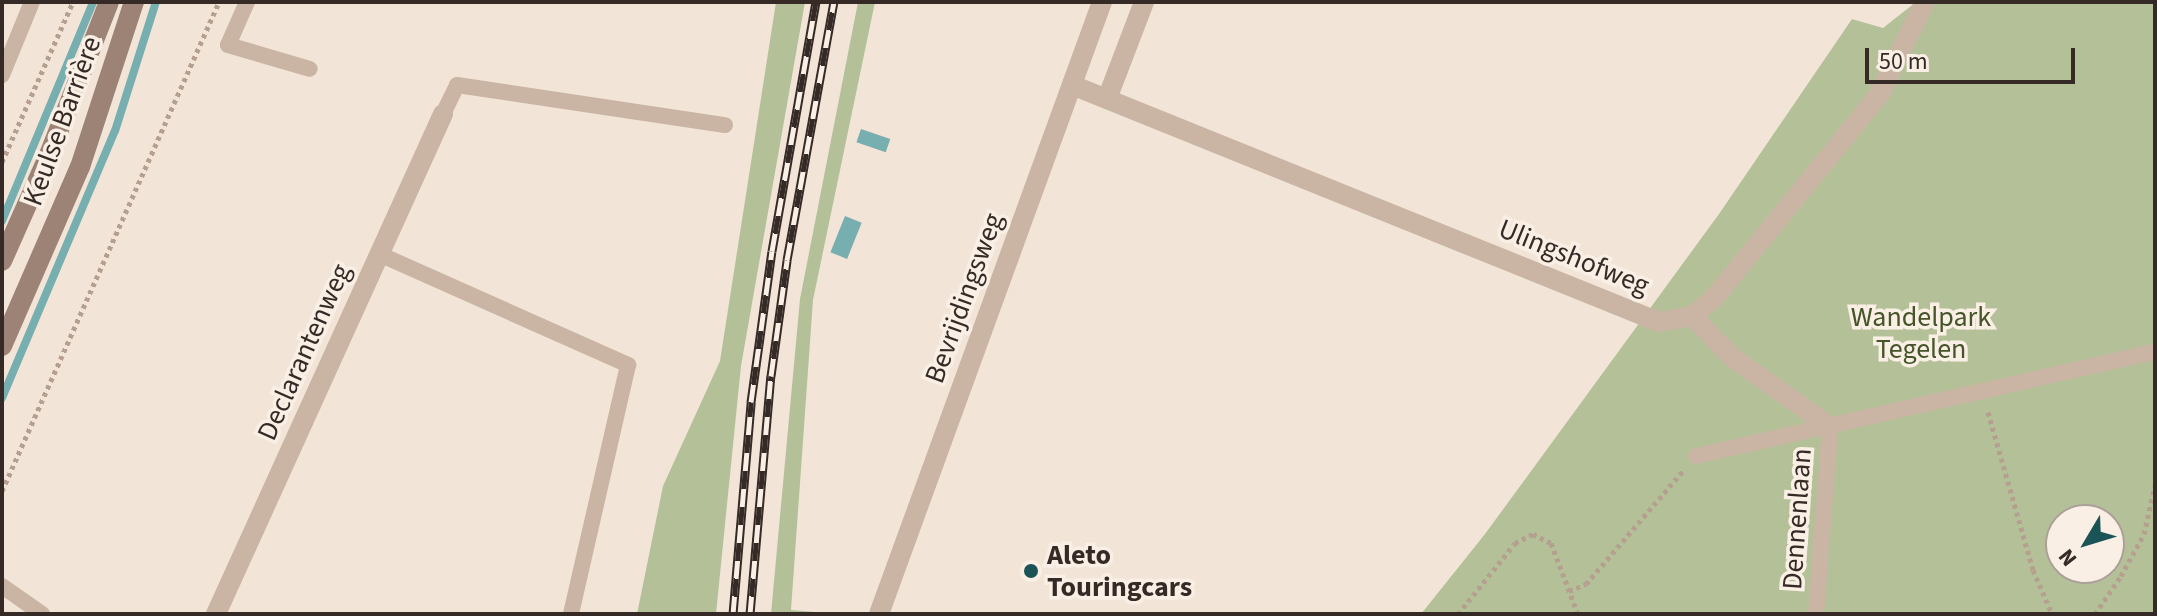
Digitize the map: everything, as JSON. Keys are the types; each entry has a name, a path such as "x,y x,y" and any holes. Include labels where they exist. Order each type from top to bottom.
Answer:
{"main road":[{"name":"Keulse Barrière","path":"2,261 49,155 109,2"},
{"name":"Keulse Barrière","path":"2,346 80,167 134,2"}],"street":[{"name":"Bevrijdingsweg","path":"879,614 1102,2"},
{"path":"1107,99 1144,2"},
{"path":"1830,427 1732,357 1692,316 1714,298 1879,95 1925,2"},
{"name":"Ulingshofweg","path":"1072,85 1659,322 1692,316"},
{"name":"Declarantenweg","path":"216,614 443,114"}],"lane":[{"path":"2,75 32,2"},
{"path":"247,2 228,45 310,69"},
{"path":"443,114 457,85 725,125"},
{"path":"379,254 628,365 571,614"},
{"path":"1696,456 2155,352"},
{"name":"Dennenlaan","path":"1816,614 1830,427"},
{"path":"2,586 42,614"}],"path":[{"path":"2,162 73,2"},
{"path":"2,491 219,2"},
{"path":"1982,392 2033,570 2052,614"},
{"path":"1569,591 1586,584 1696,456"},
{"path":"2095,614 2144,534 2155,485"},
{"path":"1458,614 1515,543 1533,534 1551,543 1578,614"}],"green space":[{"path":"776,2 805,2 741,366 716,614 637,614 663,486 720,361"},
{"path":"858,2 875,2 813,300 791,610 840,614 771,614 800,299"},
{"name":"Wandelpark Tegelen","path":"1916,2 2155,2 2155,614 1421,614 1485,534 1719,214 1852,19 1883,28"}],"water":[{"path":"861,129 890,139 886,152 856,142"},
{"path":"845,216 862,223 847,259 830,252"}],"waterway":[{"path":"2,221 93,2"},
{"path":"2,398 115,131 156,2"}],"railway":[{"path":"733,614 751,402 772,251 816,2"},
{"path":"750,614 771,376 787,260 834,2"}],"place":[{"name":"Aleto Touringcars","path":"1031,571"}]}
